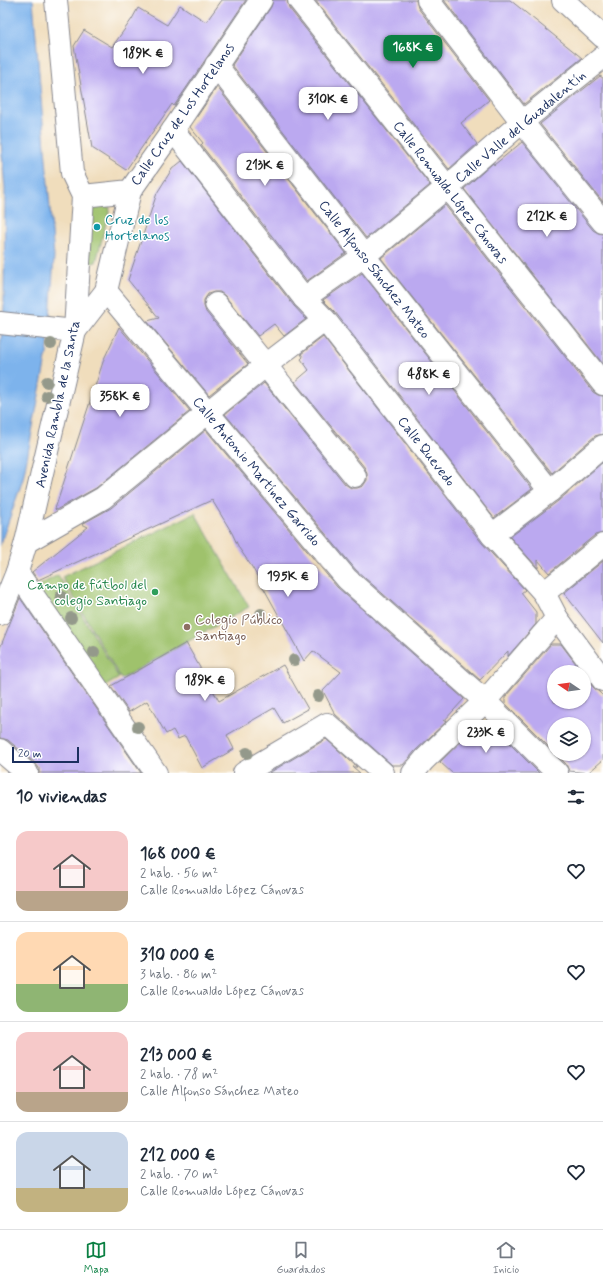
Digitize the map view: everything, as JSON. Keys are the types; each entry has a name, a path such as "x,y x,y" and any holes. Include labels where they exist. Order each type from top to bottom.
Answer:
{"street":[{"name":"Avenida Rambla de la Santa","path":"0,614 17,572 26,542 75,331 83,196 72,173 56,0"},
{"name":"Calle Cruz de Los Hortelanos","path":"83,196 130,191 261,0"},
{"name":"Calle Romualdo López Cánovas","path":"299,0 603,384"},
{"path":"428,0 522,122 603,222"},
{"path":"563,0 603,37"},
{"name":"Calle Valle del Guadalentín","path":"304,298 364,256 522,122 603,56"},
{"name":"Calle Alfonso Sánchez Mateo","path":"216,65 364,256 550,491"},
{"name":"Calle Quevedo","path":"173,130 304,298 325,320 492,535 544,592 557,618 603,680"},
{"path":"0,323 75,331 106,291 130,191"},
{"name":"Calle Antonio Martínez Garrido","path":"106,291 347,579 485,701 557,773"},
{"path":"216,304 355,476"},
{"path":"26,542 103,498 266,365 325,320"},
{"path":"492,535 550,491 603,446"},
{"path":"544,592 603,545"},
{"path":"17,572 156,773"},
{"path":"414,773 424,760 485,701 557,618"},
{"path":"244,773 327,724 382,773"},
{"path":"0,750 27,773"}],"green space":[{"path":"91,203 104,204 110,208 96,262 89,264"},
{"name":"Campo de fútbol del colegio Santiago","path":"195,513 249,607 121,679 62,577"},
{"path":"58,575 119,678 102,688 34,588"}],"water":[{"path":"0,0 33,0 54,257 48,348 23,479 0,546 0,351 4,308 5,189 0,131"}],"building":[{"path":"222,0 246,0 174,106 172,104 126,170 92,148 74,46 84,30 112,47 138,8 167,25 180,5 206,22"},
{"path":"273,0 287,0 289,8 430,185 366,238 232,65 271,7"},
{"path":"315,0 416,0 418,8 489,100 461,123 477,144 449,169"},
{"path":"444,0 510,0 582,58 524,104"},
{"path":"600,76 603,78 603,202 540,124"},
{"path":"217,87 346,253 307,281 201,145 203,143 190,127"},
{"path":"522,142 593,230 603,234 603,364 464,189 493,163 494,165"},
{"path":"182,161 294,306 306,319 284,336 274,324 258,336 225,296 220,292 208,294 204,300 206,312 248,364 209,395 147,321 159,318 128,280 157,193 172,169"},
{"path":"445,205 593,392 603,396 603,434 595,436 552,473 381,258"},
{"path":"362,273 532,489 494,518 335,312 323,300"},
{"path":"119,327 190,411 96,488 56,510 55,509 104,359"},
{"path":"323,337 482,543 525,590 521,593 536,612 536,624 508,656 508,651 480,680 356,570 225,414 264,383 345,484 351,488 363,486 367,480 365,468 295,382 309,370 301,359 303,357 301,354"},
{"path":"206,430 337,587 464,699 444,721 447,721 415,751 403,765 392,765 335,714 323,691 341,672 313,651 304,661 252,567 239,548 232,533 212,500 38,580 32,572 88,527 82,524 111,508"},
{"path":"603,462 603,533 595,535 549,573 538,560 538,568 510,537 558,501"},
{"path":"603,561 603,643 564,593"},
{"path":"20,598 141,773 39,773 39,768 35,763 8,740 0,738 0,648"},
{"path":"186,643 219,701 283,665 308,709 283,723 274,708 227,735 234,749 202,768 185,736 178,739 173,730 166,734 147,701 129,712 111,686"},
{"path":"551,644 561,644 577,665 547,665 547,709 591,709 591,684 603,696 603,760 588,773 569,771 563,761 591,761 591,717 547,717 547,745 505,703 505,697"},
{"path":"481,722 489,723 539,773 452,773 440,762"},
{"path":"326,739 357,767 353,767 360,773 269,773"}],"place":[{"name":"Cruz de los Hortelanos","path":"97,227"},
{"name":"Campo de fútbol del colegio Santiago","path":"155,592"},
{"name":"Colegio Público Santiago","path":"187,627"}]}
